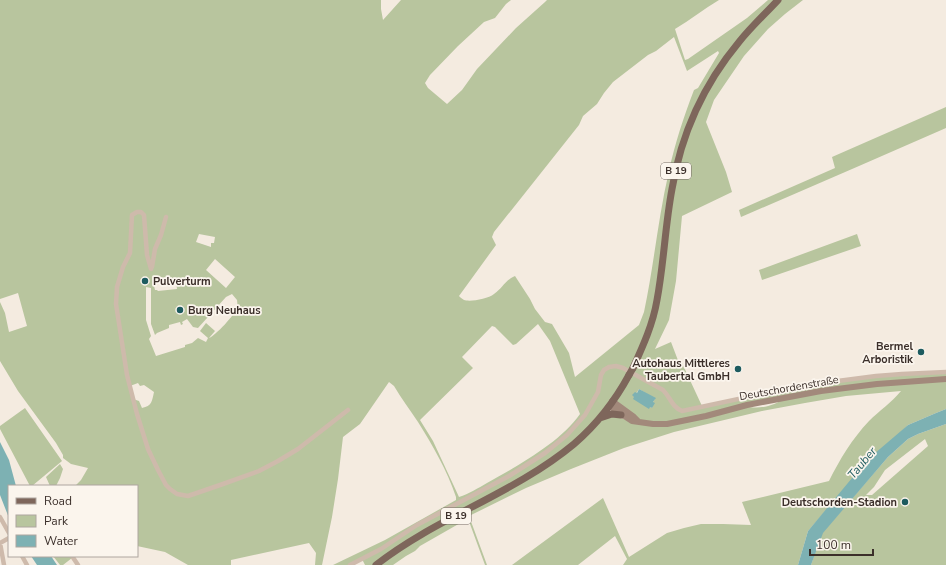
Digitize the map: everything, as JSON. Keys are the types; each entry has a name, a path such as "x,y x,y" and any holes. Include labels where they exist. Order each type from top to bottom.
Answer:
{"main road":[{"name":"B 19","path":"379,563 410,542 520,481 544,466 575,444 600,418 610,404 633,368 652,322 657,300 672,188 685,136 702,96 727,56 752,26 778,0"},
{"path":"600,418 612,414 621,415"}],"street":[{"path":"166,217 155,249 151,269 147,255 144,215 141,212 137,212 132,215 130,253 123,267 117,287 116,304 127,375 137,414 148,449 166,485 177,494 188,496 259,471 298,449 348,410"},
{"path":"350,565 381,549 417,525 509,476 546,453 567,435 585,415 598,392 601,375 608,366 623,368 663,390 672,404 677,409 682,411 799,386 876,376 946,372"},
{"name":"Deutschordenstraße","path":"610,404 621,415 632,420 660,425 675,423 744,406 821,391 877,384 946,379"},
{"path":"610,404 634,417 638,422"},
{"path":"0,517 8,531"},
{"path":"0,543 4,565"}],"green space":[{"path":"0,0 381,0 383,20 401,0 511,0 495,18 484,22 458,46 430,75 425,83 428,88 447,104 462,90 477,69 516,28 547,0 719,0 675,29 685,60 747,18 768,0 803,0 768,29 744,56 714,100 706,122 726,172 732,192 682,216 676,281 669,320 655,349 671,342 679,363 682,363 702,406 799,386 876,376 946,372 946,409 908,425 828,508 808,531 798,565 623,565 627,559 615,536 578,565 512,565 603,498 629,557 667,533 684,528 701,524 751,525 742,502 829,481 842,457 857,435 869,421 901,391 846,396 762,411 674,432 624,448 571,469 526,488 469,516 487,565 485,565 470,524 467,521 464,521 420,546 415,551 393,565 365,565 362,559 350,565 333,565 385,540 456,500 448,477 434,449 394,386 389,382 360,424 343,437 332,517 322,565 315,565 316,553 309,543 231,560 231,565 188,565 165,552 138,546 138,485 76,485 81,480 88,468 71,464 63,458 63,455 56,443 18,391 0,361 0,302 5,313 9,332 27,326 18,293 0,299","holes":["674,37 687,71 718,51 719,53 698,88 694,90 677,140 665,189 644,312 639,325 575,377 569,353 552,324 545,322 535,309 515,276 508,280 491,296 470,301 463,300 459,296 496,245 492,237 494,232 579,125 583,116 597,104 613,82 648,55 656,51","199,234 215,237 214,243 211,243 211,247 196,242","215,259 235,277 226,288 206,270","155,281 176,281 177,289 158,291 155,290 153,283","146,287 151,288 151,324 155,335 169,328 169,325 180,322 181,325 183,324 182,322 187,319 193,327 198,328 226,297 232,294 237,300 236,310 233,315 216,333 209,338 215,331 206,323 200,331 208,338 206,342 198,338 192,343 185,345 185,347 156,356 149,339 151,336 146,320","538,324 550,341 580,414 562,434 537,453 477,489 459,497 433,441 420,420 473,368 462,357 492,326 495,327 513,345","138,383 140,386 144,385 154,392 151,403 142,408 139,401 133,399 130,386","639,389 655,399 652,408 634,397","785,398 766,406 755,408 745,406","612,401 632,421 608,415"]},
{"path":"946,107 946,128 741,217 739,210 835,168 832,157"},
{"path":"857,234 861,246 762,280 759,270"},
{"path":"25,408 62,461 33,485 29,485 0,429 0,426"},
{"name":"Deutschorden-Stadion","path":"946,424 946,565 811,565 822,533 888,457 908,439","holes":["925,439 928,446 872,495 866,495 874,487 885,470"]},
{"path":"60,464 63,469 56,485 50,485 46,477"},
{"path":"54,557 72,558 63,565 60,565"}],"water":[{"path":"639,389 656,398 653,402 655,403 652,408 650,407 649,409 633,399 634,397 632,395 635,392 637,393"},
{"path":"946,409 946,424 908,439 888,457 823,533 811,565 798,565 808,531 867,460 908,425"},
{"path":"0,442 9,460 16,485 8,485 8,515 0,495"},
{"path":"32,557 52,557 57,565 37,565"}],"place":[{"name":"Pulverturm","path":"145,281"},
{"name":"Burg Neuhaus","path":"180,310"},
{"name":"Bermel Arboristik","path":"921,352"},
{"name":"Autohaus Mittleres Taubertal GmbH","path":"738,369"},
{"name":"Deutschorden-Stadion","path":"905,502"}],"water label":[{"name":"Tauber","path":"862,463"}]}
